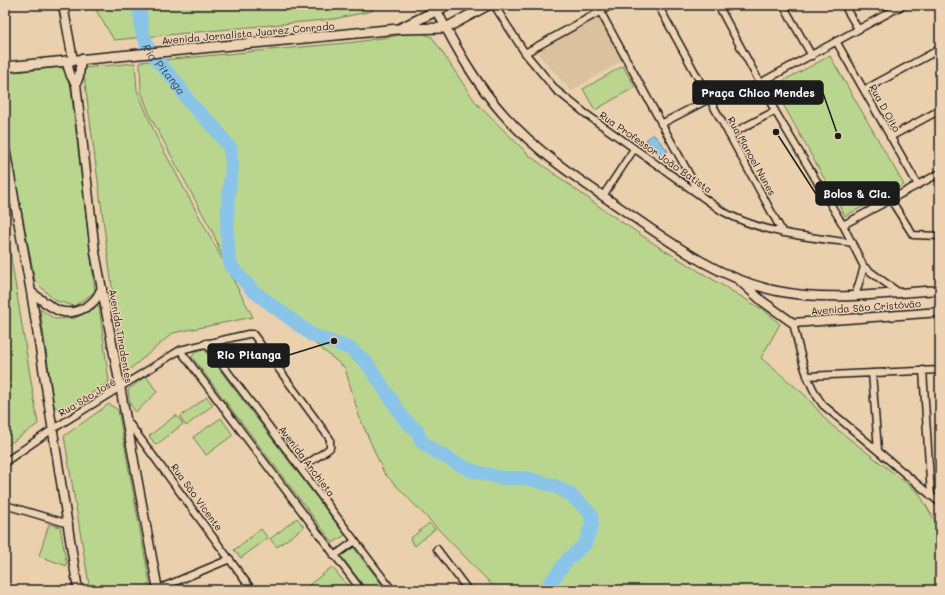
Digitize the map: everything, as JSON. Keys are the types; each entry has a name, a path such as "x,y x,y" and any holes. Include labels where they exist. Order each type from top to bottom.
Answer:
{"main road":[{"name":"Avenida Jornalista Juarez Conrado","path":"398,29 435,8 448,5"},
{"path":"446,28 488,5"},
{"name":"Avenida Jornalista Juarez Conrado","path":"5,67 398,29 446,28"}],"street":[{"path":"63,5 73,60"},
{"name":"Rua Professor João Batista","path":"494,5 525,54 556,90 586,114 701,196 732,216 783,233 853,243"},
{"path":"525,54 612,5"},
{"name":"Rua Manoel Nunes","path":"658,5 783,233"},
{"path":"718,5 775,111 843,225 864,267 898,292"},
{"path":"783,5 812,56"},
{"path":"844,5 858,29"},
{"path":"760,82 812,56 836,41 903,5"},
{"path":"435,8 479,84 515,128 541,152 603,196 673,244 736,278 776,311 793,322 807,376 816,396 823,405 940,503"},
{"path":"600,11 701,196"},
{"name":"Rua D Oito","path":"836,41 918,185"},
{"path":"864,90 940,49"},
{"name":"Avenida Tiradentes","path":"73,60 80,76 76,84"},
{"name":"Avenida Tiradentes","path":"73,60 71,76 76,84 95,252 158,590"},
{"path":"661,124 709,99"},
{"path":"890,137 940,110"},
{"path":"729,135 775,111"},
{"path":"5,148 31,292 69,524 78,590"},
{"path":"603,196 634,149"},
{"path":"843,225 940,173"},
{"path":"891,200 913,235 940,236"},
{"path":"855,296 864,267"},
{"name":"Avenida São Cristóvão","path":"736,278 775,291 808,296 855,296 940,290"},
{"path":"31,292 58,311 71,313 92,304 102,288"},
{"path":"775,291 771,297 776,311"},
{"name":"Avenida São Cristóvão","path":"793,322 940,312"},
{"name":"Rua São José","path":"5,462 53,429 180,350 245,334 253,334 330,439 330,448 301,468"},
{"name":"Avenida Anchieta","path":"206,343 392,590"},
{"path":"180,350 361,590"},
{"path":"923,370 931,496"},
{"path":"807,376 940,370"},
{"path":"872,373 878,450"},
{"name":"Rua São Vicente","path":"125,416 252,590"},
{"path":"5,505 69,524"},
{"path":"334,556 355,541"},
{"path":"437,549 468,590"},
{"path":"158,590 230,559"}],"shaded area":[{"path":"599,15 623,60 571,91 537,53"}],"green space":[{"path":"93,5 377,5 372,11 334,19 114,40"},
{"path":"420,32 432,37 476,103 530,156 604,210 659,247 765,311 780,324 761,358 805,395 829,423 918,492 940,529 940,590 497,590 384,473 359,416 345,368 311,340 266,308 229,272 253,317 173,333 129,370 122,362 83,68 135,63 137,90 157,138 228,270 213,233 151,118 141,91 140,62 356,42"},
{"path":"830,56 904,185 845,216 773,86"},
{"path":"623,66 635,87 595,110 583,89"},
{"path":"60,67 69,73 95,292 74,306 54,300 35,281 5,127 5,73"},
{"path":"5,221 38,424 5,447"},
{"path":"99,306 109,382 63,412 54,406 40,309 55,319 75,318"},
{"path":"204,349 345,535 333,543 192,357 196,351"},
{"path":"146,376 157,392 136,412 130,404 128,390"},
{"path":"207,397 213,405 186,426 180,417"},
{"path":"109,404 118,410 151,590 90,590 64,436"},
{"path":"176,415 183,424 156,445 149,436"},
{"path":"221,418 233,435 206,455 193,437"},
{"path":"297,518 304,527 277,547 270,539"},
{"path":"429,523 435,529 415,546 410,539"},
{"path":"49,524 60,527 67,566 39,556"},
{"path":"261,529 268,538 241,558 234,550"},
{"path":"353,547 386,590 367,590 341,556"},
{"path":"332,567 351,590 307,590 305,588"}],"water":[{"path":"653,134 668,151 661,157 646,140"}],"waterway":[{"name":"Rio Pitanga","path":"139,5 142,31 149,51 177,83 189,102 214,127 230,148 232,166 228,199 227,232 229,259 232,267 252,290 312,335 351,349 367,363 404,419 417,431 422,442 436,452 470,470 501,478 526,478 555,486 570,494 591,514 592,524 585,544 568,559 547,587 547,590"}],"place":[{"name":"Bolos & Cia.","path":"776,132"},
{"name":"Praça Chico Mendes","path":"838,136"},
{"name":"Rio Pitanga","path":"334,341"}]}
